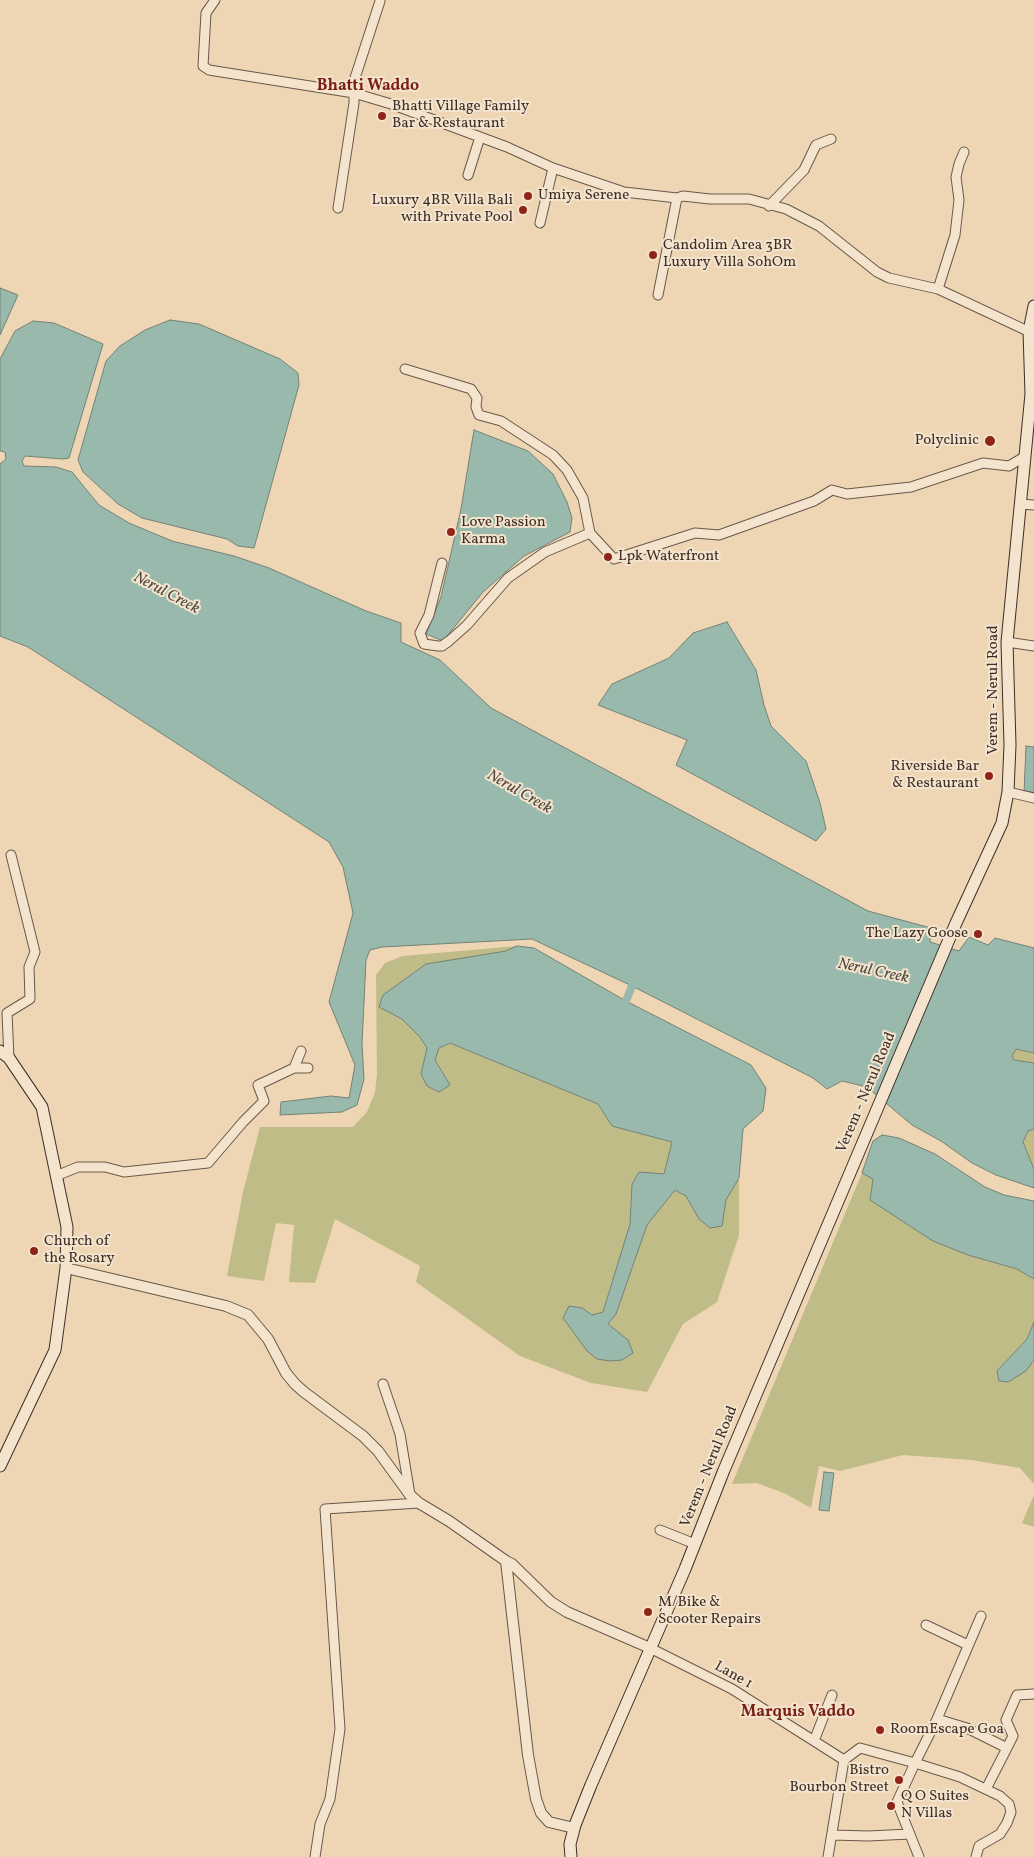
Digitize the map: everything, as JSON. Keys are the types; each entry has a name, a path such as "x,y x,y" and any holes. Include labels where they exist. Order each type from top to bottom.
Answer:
{"main road":[{"name":"Verem - Nerul Road","path":"571,1857 570,1844 574,1828 590,1785 695,1544 724,1470 956,923 1002,822 1008,792 1010,745 1007,642 1031,394 1031,332 1034,306"},
{"path":"0,1466 55,1350 66,1268 67,1227 42,1107 4,1054"}],"street":[{"path":"215,0 206,12 203,66 209,70 354,93 391,104 507,146 553,168 624,192 677,198 683,196 710,199 749,199 786,210 819,226 876,272 889,278 938,289 1031,332"},
{"path":"338,208 354,103 354,81 380,2"},
{"path":"468,175 480,137"},
{"path":"769,206 804,170 816,145 831,139"},
{"path":"938,289 955,235 959,200 956,177 964,152"},
{"path":"540,223 553,168"},
{"path":"658,295 677,198"},
{"path":"406,369 471,389 477,398 476,407 479,415 501,421 553,455 567,470 583,498 590,533 614,559 695,532 719,535 814,501 832,490 846,494 911,487 983,463 1010,466 1024,457"},
{"path":"1020,504 1034,506"},
{"path":"442,563 429,615 420,632 421,640 424,644 438,646 442,646 449,641 467,624 508,578 545,552 590,533"},
{"path":"1007,642 1034,646"},
{"path":"1008,792 1034,798"},
{"path":"4,1054 7,1013 30,999 29,967 35,952 11,855"},
{"path":"294,1068 302,1051"},
{"path":"56,1176 78,1167 104,1166 124,1172 208,1163 243,1122 264,1101 258,1085 294,1068 308,1068"},
{"path":"66,1268 226,1306 248,1314 268,1339 286,1373 295,1384 363,1436 378,1451 410,1494 420,1503 512,1564 551,1602 567,1612 650,1648"},
{"path":"383,1384 400,1434 410,1494"},
{"path":"315,1857 320,1824 330,1799 340,1729 325,1509 420,1503"},
{"path":"660,1530 695,1544"},
{"path":"506,1561 528,1755 536,1799 541,1813 549,1822 574,1828"},
{"path":"919,1857 897,1802 937,1719 981,1616"},
{"path":"926,1626 968,1645"},
{"name":"Lane 1","path":"650,1648 732,1689 844,1760"},
{"path":"986,1789 1013,1736 1006,1720 1017,1695 1034,1694"},
{"path":"814,1741 832,1695"},
{"path":"937,1719 967,1728 1007,1748"},
{"path":"828,1857 844,1760 860,1748 960,1777 1000,1796 1009,1804 1011,1812 1007,1824 1000,1834 979,1846 976,1857"},
{"path":"832,1835 910,1834"}],"shaded area":[{"path":"517,946 379,1007 402,1019 420,1037 427,1048 421,1074 435,1060 439,1048 450,1043 598,1104 612,1126 672,1142 664,1175 639,1172 632,1184 630,1224 603,1312 592,1316 582,1308 569,1306 628,1340 608,1324 616,1314 647,1225 675,1190 686,1196 699,1219 726,1200 739,1178 739,1235 717,1302 683,1324 647,1392 591,1383 520,1356 416,1282 420,1266 335,1219 315,1283 289,1282 294,1225 276,1223 264,1281 227,1276 243,1192 260,1127 353,1127 367,1112 375,1092 377,1075 376,975 385,963 403,956"},
{"path":"1016,1049 1034,1053 1034,1063 1014,1060 1012,1056"},
{"path":"1034,1129 1034,1169 1023,1142 1028,1131"},
{"path":"862,1173 874,1179 968,1255 1017,1269 1034,1279 1034,1322 1027,1339 997,1371 1026,1371 1034,1360 1034,1484 1020,1468 971,1460 903,1455 840,1471 819,1466 811,1508 786,1494 757,1483 732,1484"},
{"path":"1034,1495 1034,1527 1022,1523"}],"water":[{"path":"0,288 18,295 0,335"},
{"path":"170,320 199,324 280,359 298,373 299,385 254,548 238,546 227,539 142,518 118,504 83,472 78,460 106,361 120,346 145,330"},
{"name":"Nerul Creek","path":"33,321 54,323 103,344 69,458 25,456 22,461 24,466 56,467 72,472 99,505 129,523 172,541 234,556 269,568 366,611 401,623 401,642 440,660 491,708 868,911 931,928 930,942 959,951 969,937 988,945 995,938 1034,948 1034,1053 1016,1049 1012,1056 1014,1060 1034,1063 1034,1129 1028,1131 1023,1142 1034,1169 1034,1188 996,1175 972,1163 941,1141 912,1125 867,1087 842,1081 827,1089 813,1078 632,986 532,939 382,947 370,950 366,960 362,1044 364,1079 357,1105 342,1112 280,1115 281,1102 331,1096 349,1098 355,1065 329,1002 353,913 343,867 329,842 28,647 0,636 0,464 6,459 5,452 0,451 0,359 15,331"},
{"path":"474,430 528,451 553,474 567,502 572,518 570,532 524,556 483,592 443,641 426,634 441,597 461,509"},
{"path":"727,622 756,670 771,726 806,761 820,803 826,829 816,841 676,765 687,740 598,705 612,684 669,658 693,633"},
{"path":"1026,746 1034,747 1034,795 1024,793"},
{"path":"517,946 534,948 626,1001 751,1065 766,1088 763,1111 743,1129 739,1178 726,1200 722,1226 710,1228 699,1219 686,1196 675,1190 647,1225 616,1314 608,1324 628,1340 633,1353 622,1360 597,1359 587,1351 563,1318 569,1306 582,1308 592,1315 603,1312 630,1224 632,1184 639,1172 664,1174 672,1142 612,1126 598,1104 450,1043 439,1048 435,1060 450,1085 439,1092 427,1086 421,1074 427,1048 420,1037 402,1019 379,1007 383,995 426,964 506,951"},
{"path":"882,1135 899,1138 935,1154 985,1187 1004,1195 1034,1201 1034,1279 1017,1269 968,1255 933,1241 870,1200 873,1179 862,1173 873,1141"},
{"path":"1034,1322 1034,1360 1026,1371 1008,1382 999,1381 997,1371 1027,1339"},
{"path":"824,1472 834,1473 829,1511 819,1510"}],"waterway":[{"path":"626,1001 632,986"}],"place":[{"name":"Bhatti Village Family Bar & Restaurant","path":"382,116"},
{"name":"Umiya Serene","path":"528,196"},
{"name":"Luxury 4BR Villa Bali with Private Pool","path":"523,210"},
{"name":"Candolim Area 3BR Luxury Villa SohOm","path":"653,255"},
{"name":"Polyclinic","path":"990,441"},
{"name":"Love Passion Karma","path":"451,532"},
{"name":"Lpk Waterfront","path":"608,557"},
{"name":"Riverside Bar & Restaurant","path":"989,776"},
{"name":"The Lazy Goose","path":"978,934"},
{"name":"Church of the Rosary","path":"34,1251"},
{"name":"M/Bike & Scooter Repairs","path":"648,1612"},
{"name":"RoomEscape Goa","path":"880,1730"},
{"name":"Bistro Bourbon Street","path":"899,1780"},
{"name":"Q O Suites N Villas","path":"891,1806"}],"district":[{"name":"Bhatti Waddo","path":"368,87"},
{"name":"Marquis Vaddo","path":"798,1713"}]}
